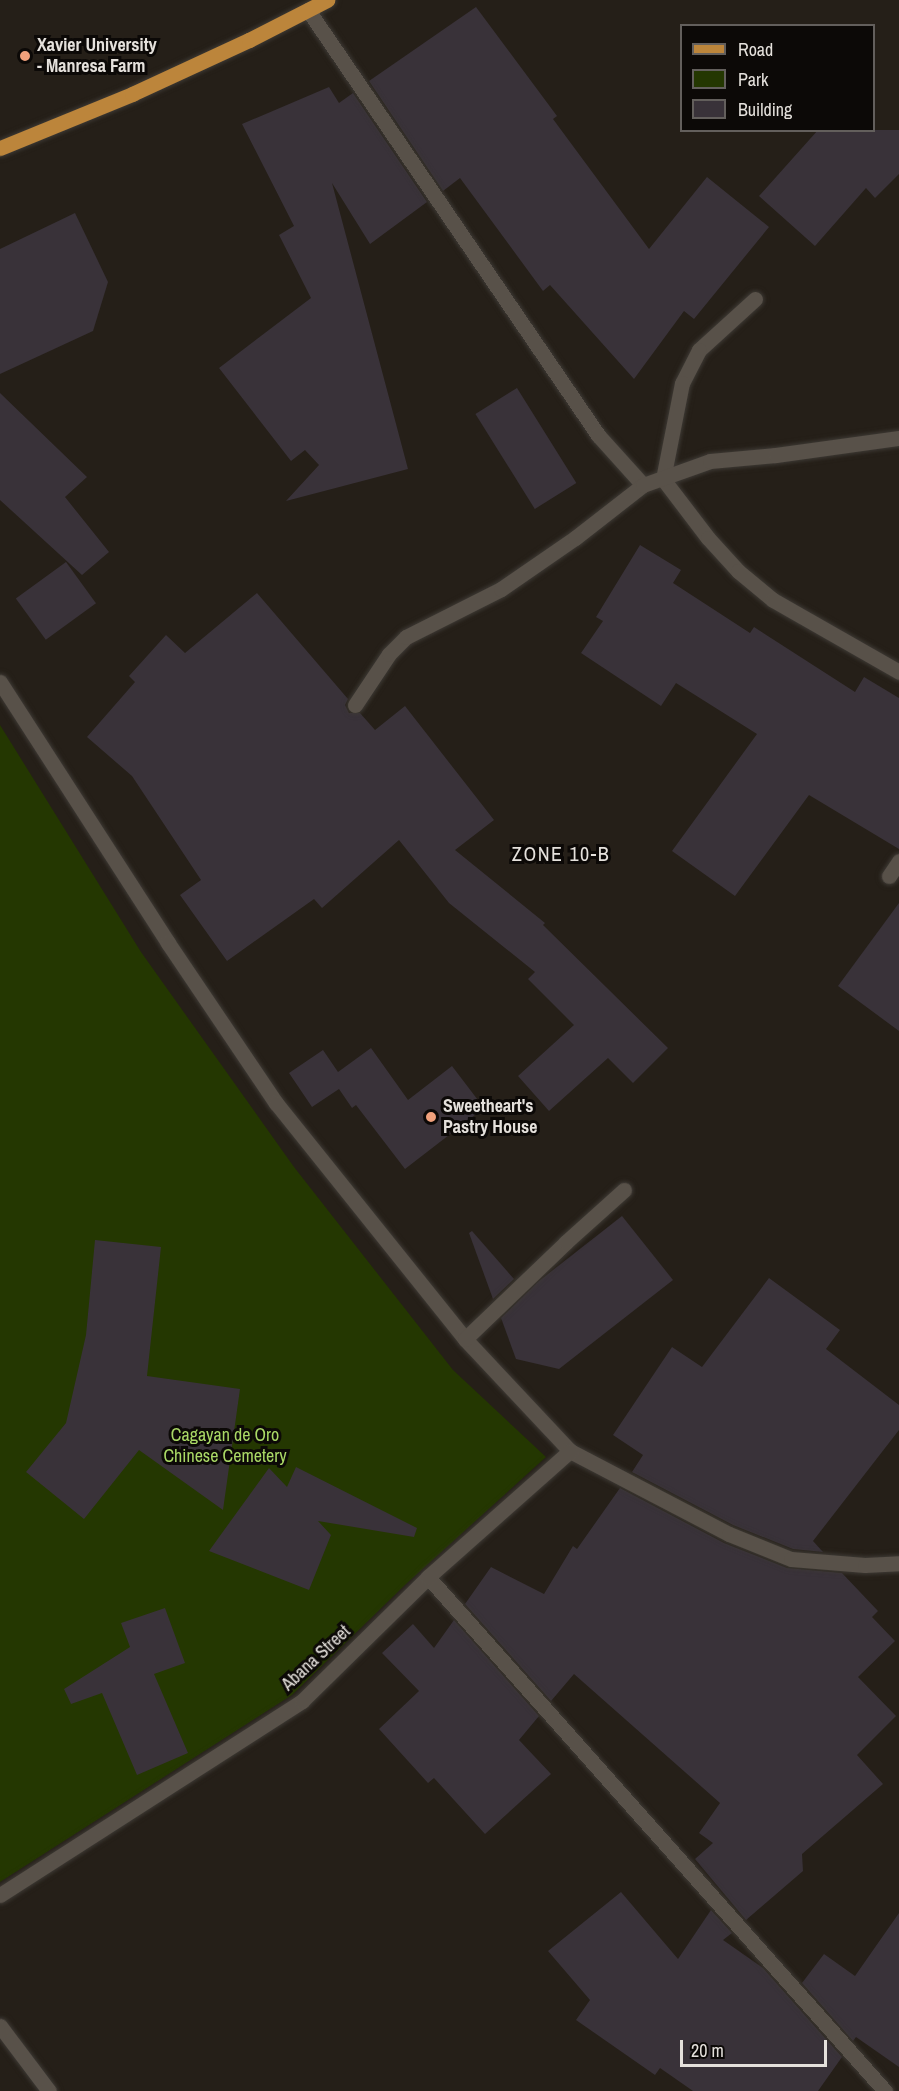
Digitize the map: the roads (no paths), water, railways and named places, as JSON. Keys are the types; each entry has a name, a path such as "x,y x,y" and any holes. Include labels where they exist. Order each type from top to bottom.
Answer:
{"main road":[{"path":"0,148 132,94 327,0"}],"street":[{"path":"308,10 598,435 643,485"},
{"path":"755,299 714,334 694,358 682,383 663,479 708,538 738,571 773,600 899,672"},
{"path":"355,705 389,654 406,636 501,589 575,538 643,485 710,460 776,455 899,438"},
{"path":"0,682 168,943 276,1103 465,1339 570,1451 729,1534 790,1559 866,1565 899,1563"},
{"path":"889,876 899,861"},
{"path":"465,1339 624,1190"},
{"name":"Abana Street","path":"0,1895 302,1701 428,1577 570,1451"},
{"path":"428,1577 885,2091"},
{"path":"0,2026 49,2091"}],"place":[{"name":"Xavier University - Manresa Farm","path":"25,56"},
{"name":"Sweetheart's Pastry House","path":"431,1117"}],"district":[{"name":"ZONE 10-B","path":"561,853"}],"park label":[{"name":"Cagayan de Oro Chinese Cemetery","path":"225,1446"}]}
